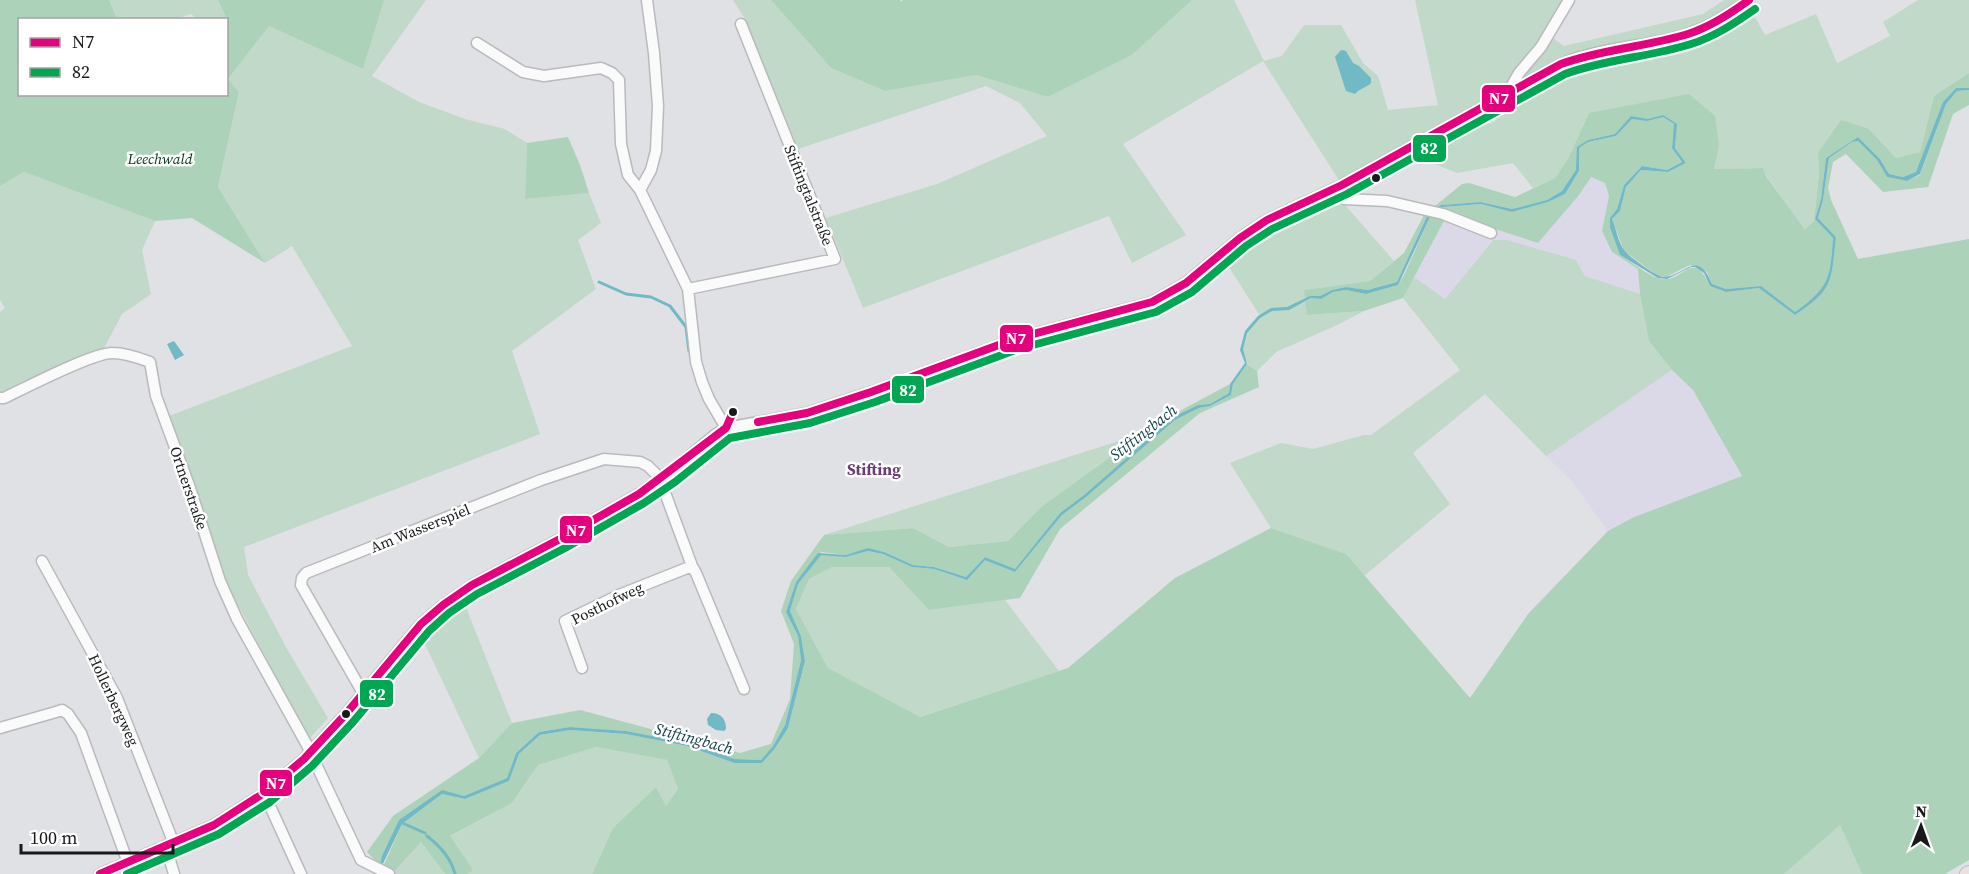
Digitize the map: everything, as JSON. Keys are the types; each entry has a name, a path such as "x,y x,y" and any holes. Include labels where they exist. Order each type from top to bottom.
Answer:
{"street":[{"path":"640,190 651,170 657,140 658,106 654,53 646,0"},
{"path":"1507,93 1519,73 1541,47 1569,0"},
{"path":"100,874 214,825 264,793 310,752 421,624 455,596 489,575 595,519 660,480 726,428 807,413 1015,339 1152,302 1186,283 1251,229 1333,189 1575,58 1690,33 1719,21 1749,0"},
{"name":"Stiftingtalstraße","path":"687,289 835,259 741,24"},
{"path":"477,44 523,72 544,76 601,68 612,73 619,80 621,144 628,175 640,190 687,289 696,362 709,399 726,428"},
{"path":"1333,189 1344,199 1387,201 1426,210 1443,214 1491,233"},
{"name":"Ortnerstraße","path":"0,398 85,361 111,353 150,362 156,396 190,488 220,581 237,619 283,699 310,752"},
{"name":"Am Wasserspiel","path":"363,693 301,585 306,573 541,480 604,459 640,462 648,466 660,480"},
{"path":"660,480 692,566 744,688"},
{"name":"Hollerbergweg","path":"42,561 117,698 170,845"},
{"name":"Posthofweg","path":"582,668 566,621 619,595 692,566"},
{"path":"0,728 62,710 68,714 81,733 128,863"},
{"path":"310,752 362,860 389,874"},
{"path":"264,793 301,874"},
{"path":"170,845 174,874"}],"shaded area":[{"path":"1591,177 1605,183 1609,196 1602,231 1612,252 1638,269 1640,294 1585,276 1576,260 1492,240 1445,300 1414,277 1445,219 1450,220 1453,210 1498,230 1538,243 1579,195"},
{"path":"1672,370 1693,390 1742,477 1632,518 1608,531 1570,479 1546,456"}],"green space":[{"name":"Leechwald","path":"0,0 109,0 117,18 18,18 18,96 228,96 228,79 239,92 218,187 265,263 192,218 155,221 24,172 0,186"},
{"path":"109,0 218,0 227,18 196,18 191,14 179,18 117,18"},
{"name":"Leechwald","path":"218,0 384,0 363,69 269,26 228,79 228,18"},
{"path":"384,0 426,0 372,76 419,102 465,119 505,129 527,143 525,199 589,193 601,223 578,240 596,289 512,351 540,434 244,547 248,575 287,649 328,718 309,739 229,588 169,416 352,346 292,246 265,263 218,187 239,92 228,79 269,26 363,69"},
{"path":"733,0 771,0 831,68 885,91 976,75 1048,97 1132,55 1192,0 1234,0 1264,61 1282,56 1304,25 1341,25 1363,63 1378,76 1388,110 1438,105 1415,0 1574,0 1553,38 1564,46 1703,14 1724,0 1749,0 1719,21 1588,54 1342,185 1263,61 1123,144 1186,235 1132,263 1109,216 863,308 826,218 937,184 1047,136 1020,103 986,86 798,149 744,17"},
{"path":"771,0 900,0 901,2 903,0 1192,0 1132,55 1048,97 976,75 885,91 831,68"},
{"path":"1918,0 1969,0 1969,73 1934,96 1920,152 1896,158 1869,129 1818,153 1819,173 1814,221 1805,231 1762,168 1714,169 1719,146 1589,113 1568,159 1555,178 1533,188 1513,163 1457,173 1425,160 1417,153 1483,116 1489,124 1496,120 1494,111 1571,68 1608,57 1691,43 1725,26 1749,7 1765,35 1816,14 1837,63 1890,36 1883,22"},
{"path":"1969,73 1969,88 1956,88 1943,102 1917,172 1903,177 1889,174 1880,159 1858,137 1826,158 1821,199 1815,219 1833,238 1831,263 1822,288 1795,312 1761,286 1726,289 1712,284 1707,272 1690,265 1666,277 1658,276 1624,251 1612,219 1620,211 1626,187 1641,170 1668,172 1686,163 1675,148 1677,124 1663,115 1648,119 1631,116 1615,134 1588,140 1578,147 1577,170 1562,191 1547,200 1512,209 1482,202 1441,205 1428,214 1397,282 1366,290 1346,287 1305,299 1304,290 1370,281 1404,253 1424,215 1462,184 1469,183 1515,197 1555,178 1568,159 1589,113 1689,94 1715,116 1719,146 1714,169 1763,168 1766,176 1805,230 1814,221 1819,173 1818,153 1841,120 1869,129 1896,158 1920,152 1934,96"},
{"path":"1969,90 1969,105 1953,114 1928,187 1883,192 1846,154 1833,162 1828,188 1831,200 1858,259 1969,239 1969,860 1945,874 1862,874 1840,825 1784,874 592,874 613,828 656,787 666,806 678,789 667,760 596,747 538,765 512,803 450,836 473,870 468,874 445,874 421,842 392,874 383,867 402,824 442,794 465,799 509,781 519,754 540,735 570,730 626,734 687,746 734,763 762,763 788,728 805,661 801,636 790,611 798,584 821,554 846,557 868,551 883,554 912,567 934,569 967,580 985,559 1015,572 1062,515 1175,420 1231,395 1233,384 1247,364 1257,371 1259,387 1200,413 1060,529 1020,598 929,610 889,567 832,567 809,579 796,609 828,668 920,717 1068,668 1175,578 1271,528 1346,554 1470,698 1528,614 1608,531 1632,518 1742,476 1693,390 1672,370 1649,341 1638,269 1612,252 1602,231 1609,196 1605,183 1591,177 1579,195 1538,243 1498,230 1453,211 1450,220 1445,219 1403,298 1364,311 1307,315 1305,302 1311,298 1321,299 1333,292 1346,290 1366,294 1398,285 1430,217 1443,207 1481,204 1512,212 1548,202 1565,194 1579,171 1579,148 1588,142 1616,136 1632,119 1647,121 1663,117 1674,125 1672,147 1682,162 1667,170 1642,166 1624,185 1617,209 1610,219 1620,255 1645,272 1661,279 1669,279 1693,268 1698,269 1704,275 1710,286 1726,292 1759,288 1795,315 1824,291 1831,275 1836,237 1818,218 1829,158 1852,142 1858,141 1877,160 1887,177 1907,181 1920,175 1946,104 1957,91"},
{"path":"568,137 589,193 525,199 527,143"},
{"path":"24,172 155,221 142,250 151,294 122,314 104,348 22,386 9,403 0,403 0,312 5,308 0,300 0,186"},
{"path":"1317,205 1345,205 1394,261 1370,281 1304,290 1307,315 1364,311 1276,352 1257,371 1244,357 1242,344 1244,337 1260,316 1224,259 1258,232"},
{"path":"1493,240 1507,240 1576,260 1585,276 1640,294 1649,341 1672,370 1546,456 1485,394 1413,453 1450,504 1364,576 1346,554 1271,528 1230,463 1281,443 1313,449 1371,435 1460,370 1403,298 1414,277 1445,299"},
{"path":"1230,384 1229,393 1210,404 1198,405 1173,417 1084,495 1060,513 1015,569 985,557 966,577 934,567 913,565 884,552 868,549 846,555 821,552 796,582 786,612 798,636 801,660 785,725 773,746 761,760 735,759 688,743 626,731 570,727 539,732 516,753 507,778 464,796 442,791 399,820 380,865 367,852 393,816 479,758 512,723 580,710 740,753 771,744 790,699 794,644 781,611 791,581 824,535 913,528 949,547 1008,541 1041,507 1159,422"},
{"path":"1119,441 1123,448 1041,507 1008,541 949,547 913,528 824,535"},
{"path":"832,567 889,567 929,610 1005,600 1059,671 919,717 828,668 796,609 809,579"},
{"path":"463,600 512,723 479,758 422,638"},
{"path":"596,747 667,760 678,789 666,807 656,787 613,828 592,874 468,874 473,870 449,837 512,803 538,765"},
{"path":"1840,825 1862,874 1784,874"},
{"path":"421,842 445,874 392,874"}],"water":[{"path":"1341,50 1346,51 1353,63 1371,78 1371,83 1355,94 1346,91 1335,57"},
{"name":"Stiftingbach","path":"1956,88 1969,88 1969,90 1957,91 1946,104 1920,174 1907,181 1887,177 1877,160 1858,141 1852,142 1829,158 1818,218 1836,237 1831,275 1824,291 1795,315 1759,288 1726,292 1710,286 1704,273 1695,267 1667,279 1658,278 1620,255 1610,227 1610,218 1617,209 1624,185 1642,166 1667,170 1682,162 1672,148 1674,124 1663,117 1647,121 1632,119 1616,136 1588,142 1579,148 1579,171 1565,194 1548,202 1512,212 1481,204 1443,207 1430,217 1398,285 1366,294 1346,290 1333,292 1321,299 1311,298 1289,310 1272,311 1260,318 1247,333 1243,349 1247,364 1233,384 1231,395 1175,420 1062,515 1015,572 985,560 967,580 934,569 912,567 883,554 868,551 846,557 821,555 798,584 790,611 801,636 805,661 788,728 762,763 734,763 687,746 626,734 570,730 540,735 519,754 509,781 465,799 442,794 402,824 378,874 382,856 399,820 442,790 464,796 507,778 516,753 539,732 570,727 626,731 688,743 735,759 761,760 773,746 785,725 801,660 798,636 786,612 796,582 818,553 846,555 868,548 884,552 913,565 934,567 966,577 985,557 1015,569 1060,513 1084,495 1173,417 1198,405 1210,404 1229,393 1230,384 1245,363 1240,350 1245,331 1258,316 1271,308 1287,307 1310,296 1320,296 1332,290 1346,287 1367,290 1397,282 1428,214 1441,205 1481,202 1512,209 1547,200 1562,191 1576,170 1577,147 1588,140 1615,134 1631,116 1648,119 1663,115 1677,124 1675,148 1686,163 1668,172 1641,170 1626,187 1620,211 1612,219 1624,250 1643,266 1663,277 1671,276 1690,267 1696,266 1701,267 1712,284 1726,289 1761,286 1795,312 1822,288 1831,263 1833,238 1815,219 1821,199 1826,158 1858,137 1880,159 1889,174 1903,177 1916,172 1943,102"},
{"path":"174,341 184,355 175,360 167,344"},
{"path":"711,713 722,717 726,725 724,731 716,730 708,725 707,719"}],"waterway":[{"path":"599,282 626,294 651,297 670,306 686,327 689,351"},
{"path":"400,822 425,833"},
{"path":"427,836 444,853 455,874"}],"transit line":[{"name":"N7","path":"758,422 807,413 1015,339 1152,302 1186,283 1240,238 1267,220 1342,185 1561,64 1688,34 1720,20 1749,0"},
{"name":"82","path":"127,874 219,834 270,802 312,766 353,722 429,631 449,613 477,594 644,503 675,482 730,438 810,423 875,402 1018,349 1156,312 1192,292 1246,246 1272,229 1347,194 1565,74 1700,41 1716,34 1755,9"},
{"name":"N7","path":"100,874 214,825 264,793 304,759 345,715 421,624 443,605 472,585 639,494 726,428 733,412"}],"district":[{"name":"Stifting","path":"874,469"}]}
